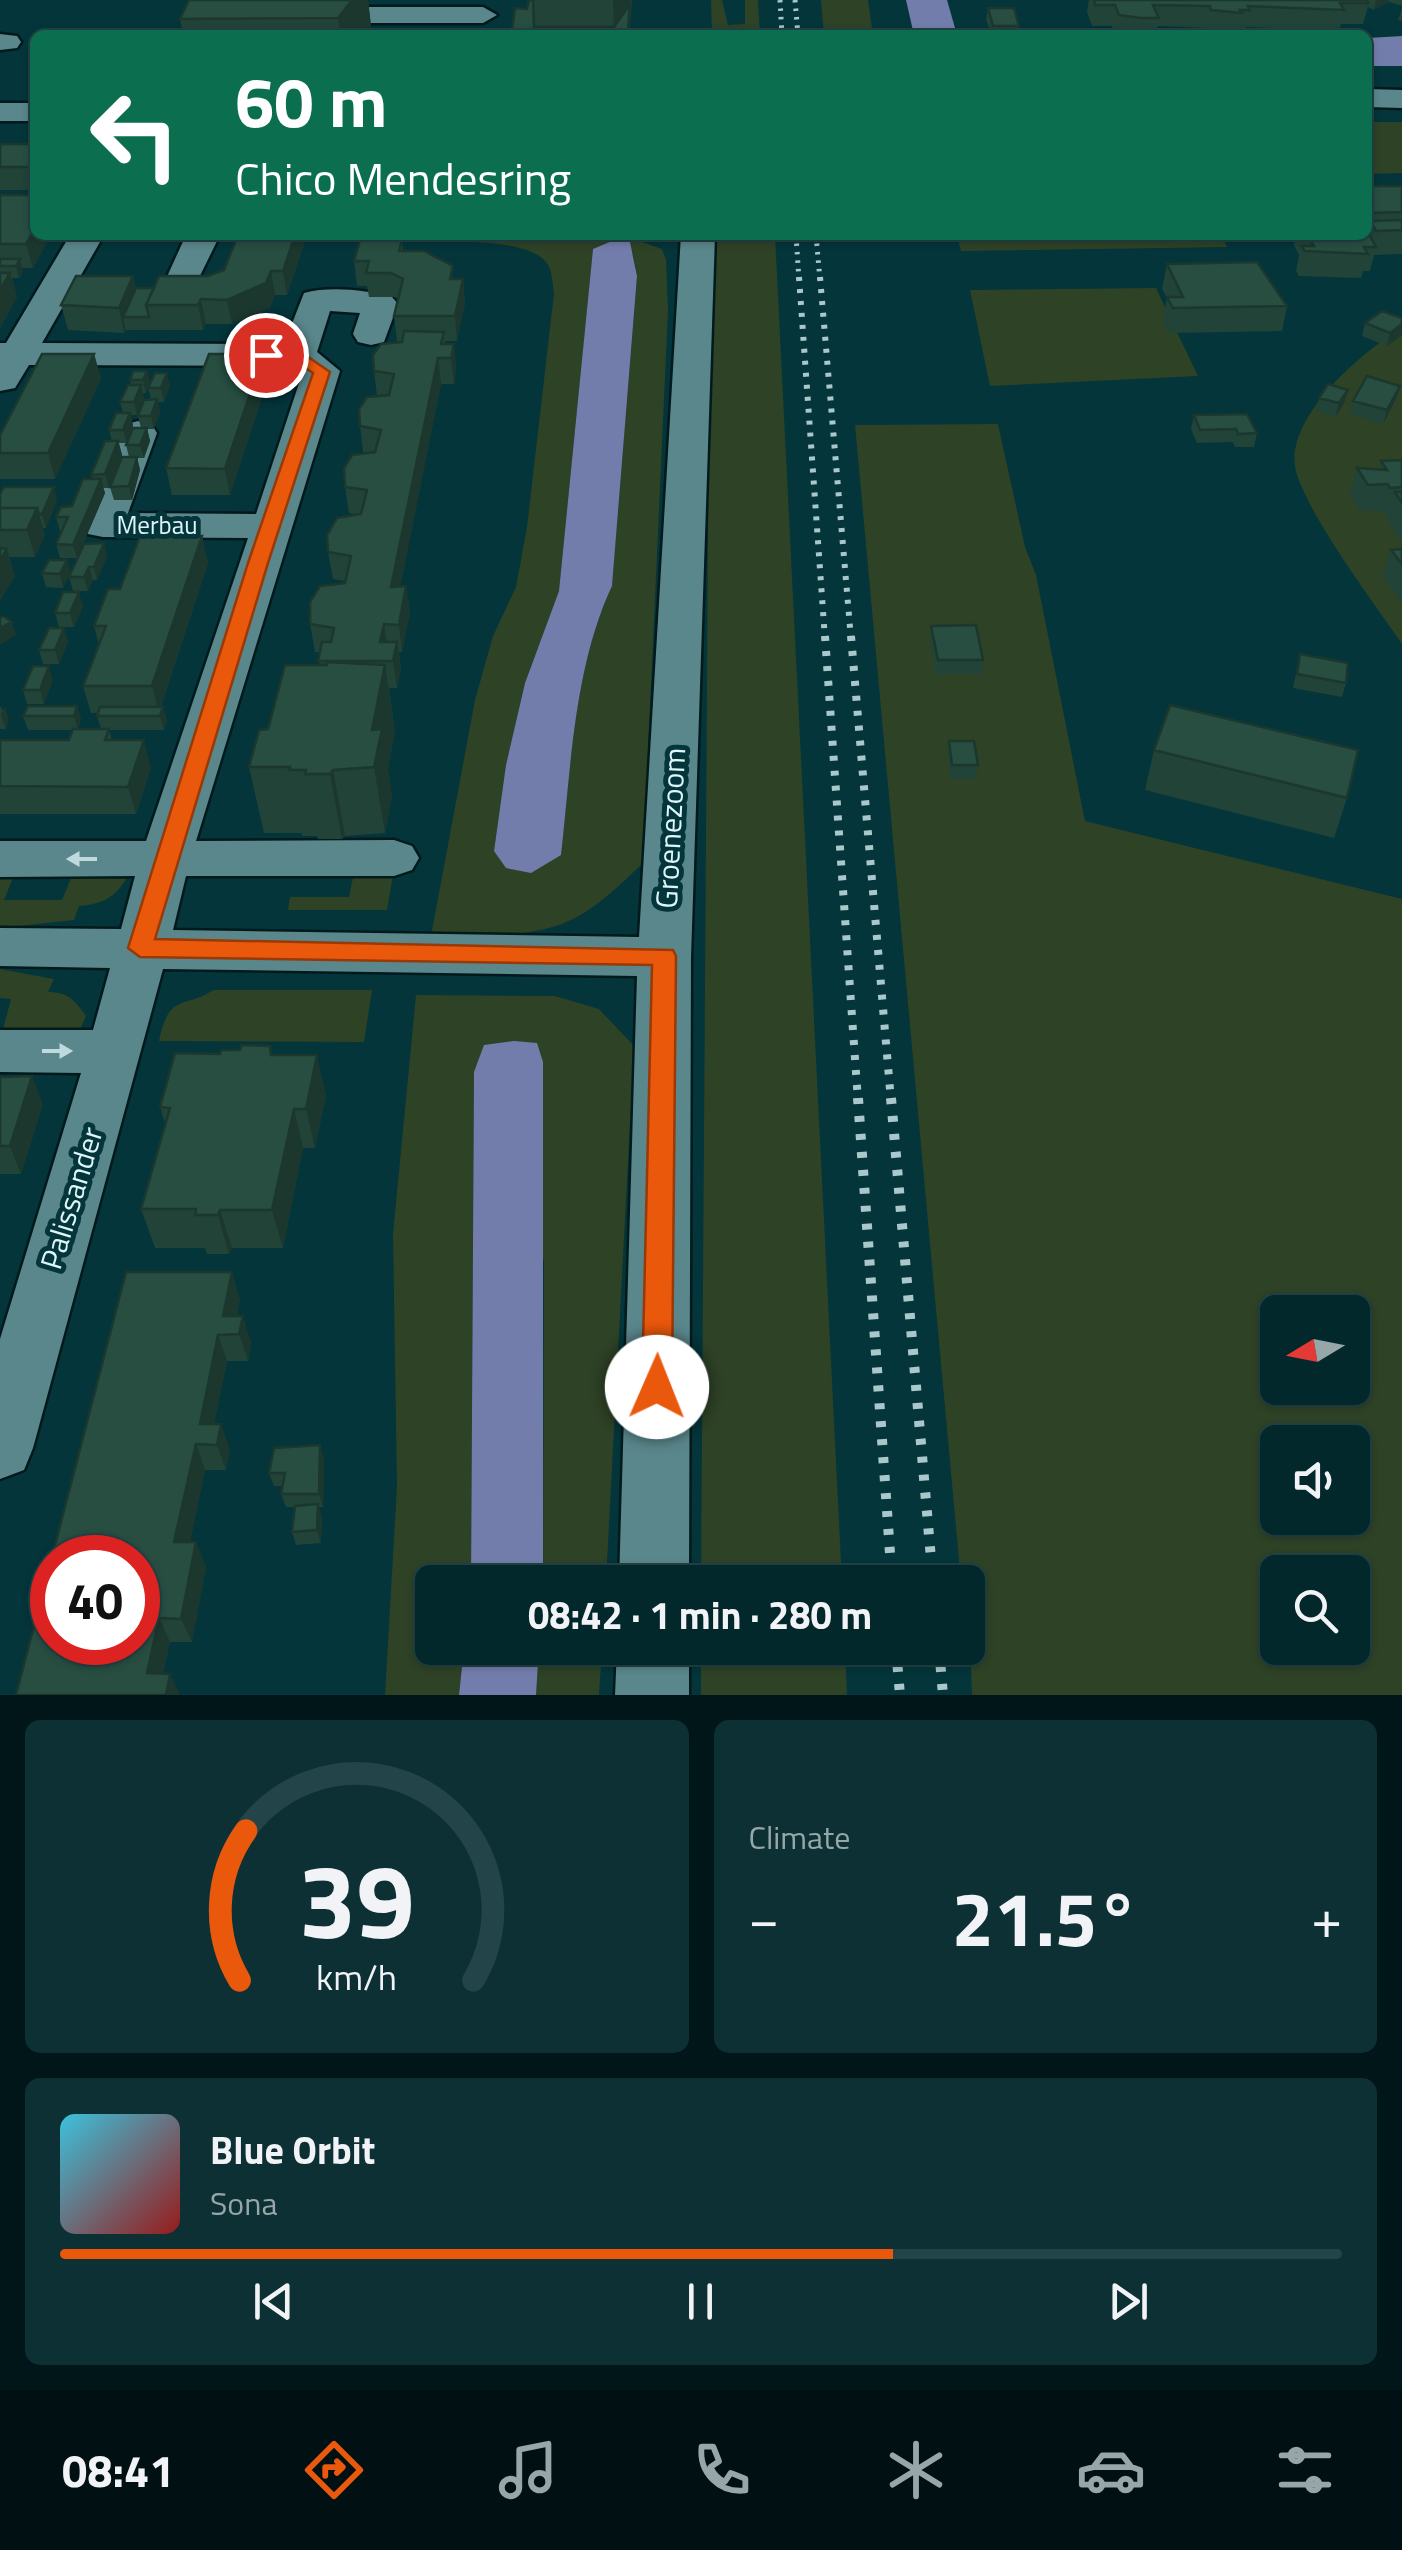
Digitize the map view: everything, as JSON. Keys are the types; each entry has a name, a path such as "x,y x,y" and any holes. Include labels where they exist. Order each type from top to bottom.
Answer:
{"street":[{"path":"257,0 367,15 427,11"},
{"path":"341,0 472,17"},
{"path":"1372,98 1402,99"},
{"path":"0,112 30,112"},
{"path":"5,364 84,240"},
{"path":"182,281 200,240"},
{"name":"Groenezoom","path":"654,1565 664,956 689,241"},
{"path":"298,355 316,300 380,304 370,334"},
{"path":"5,364 298,355 322,372 270,526 140,948"},
{"name":"Merbau","path":"167,357 103,525 270,526"},
{"path":"0,859 394,858"},
{"path":"0,947 664,956"},
{"name":"Palissander","path":"0,1448 115,1052 140,948"},
{"path":"0,1051 115,1052"},
{"path":"652,1695 653,1665"}],"green space":[{"path":"711,0 722,0 728,25 745,24 745,0 758,0 760,30 712,30"},
{"path":"821,0 868,0 872,30 824,30"},
{"path":"1372,122 1402,122 1402,173 1372,174"},
{"path":"442,240 636,240 662,249 666,260 668,311 643,863 603,899 561,924 524,933 431,936 475,700 493,636 516,587 527,527 554,293 546,262 535,253 499,244","holes":["593,249 633,253 637,276 612,586 599,617 582,683 561,854 494,851 506,765 525,683 559,591"]},
{"path":"710,240 775,240 841,1565 701,1565"},
{"path":"958,240 1224,240 1227,247 961,251"},
{"path":"1156,288 1198,376 990,386 970,290"},
{"path":"1402,328 1402,644 1316,516 1297,475 1295,454 1300,433 1328,390 1366,353"},
{"path":"998,424 1025,547 1036,575 1085,821 1402,899 1402,1695 972,1695 971,1665 985,1665 985,1565 959,1565 855,425"},
{"path":"0,867 16,870 4,900 62,900 74,871 130,871 110,897 79,906 74,920 0,928"},
{"path":"355,868 394,869 387,910 288,910 290,897 349,897"},
{"path":"0,969 54,979 48,992 70,998 86,1016 79,1032 2,1033 11,999 0,998"},
{"path":"213,990 372,990 364,1042 159,1041 173,1008"},
{"path":"416,995 555,996 599,1009 634,1046 607,1565 543,1565 544,1261 474,1072 471,1565 415,1565 415,1665 462,1665 459,1695 385,1695 397,1486 393,1234"},
{"path":"538,1665 601,1665 599,1695 536,1695"},
{"path":"701,1665 846,1665 847,1695 701,1695"}],"water":[{"path":"906,0 947,0 956,30 913,30"},
{"path":"1402,36 1402,66 1372,66 1372,38"},
{"path":"612,241 630,242 637,276 612,586 599,617 582,684 561,855 531,873 506,868 494,851 506,765 525,683 559,591 593,249"},
{"path":"537,1043 543,1062 543,1565 471,1565 474,1072 484,1045"},
{"path":"462,1665 538,1665 536,1695 459,1695"}],"building":[{"path":"189,0 352,0 338,18 180,19"},
{"path":"529,0 533,0 534,27 614,27 630,0 628,30 512,30 515,8 527,9"},
{"path":"1094,0 1368,3 1340,3 1344,10 1248,6 1250,10 1240,10 1242,13 1211,10 1210,6 1153,5 1159,18 1141,18 1119,15 1115,5 1095,5"},
{"path":"988,8 1014,8 1019,26 993,26"},
{"path":"0,144 30,144 30,167 0,167"},
{"path":"1372,186 1402,186 1402,212 1372,213"},
{"path":"0,195 30,195 30,237 26,244 0,244"},
{"path":"1402,220 1402,230 1376,231 1372,221"},
{"path":"236,240 293,240 283,271 271,271 266,283 227,300 201,299 198,305 146,305 159,276 208,276 224,270"},
{"path":"360,240 402,240 399,251 424,251 453,266 450,279 463,279 455,316 394,316 403,279 391,273 366,273 369,261 354,261"},
{"path":"1310,240 1372,240 1376,247 1364,247 1368,254 1305,251 1301,246 1314,246"},
{"path":"0,259 20,259 16,266 0,266"},
{"path":"1257,262 1287,306 1173,308 1167,297 1183,297 1167,264"},
{"path":"0,273 10,273 0,290"},
{"path":"76,276 133,276 119,308 61,305"},
{"path":"136,288 154,288 146,305 149,317 123,317"},
{"path":"1382,311 1402,318 1402,324 1390,333 1365,323"},
{"path":"404,331 444,332 441,344 454,344 451,358 438,358 391,587 406,586 399,625 384,624 380,642 397,642 393,661 318,661 322,642 331,642 334,628 310,624 310,602 320,586 345,583 351,556 328,552 327,535 337,518 361,514 367,490 345,487 344,468 352,455 375,452 381,430 360,426 359,409 367,397 389,395 394,374 374,371 373,355 381,344 402,342"},
{"path":"42,354 94,354 48,453 0,453 0,435"},
{"path":"209,354 263,354 225,469 166,468"},
{"path":"133,371 147,371 143,380 130,380"},
{"path":"155,373 167,373 161,388 148,388"},
{"path":"1367,376 1400,386 1387,410 1353,401"},
{"path":"1328,384 1348,390 1339,403 1319,398"},
{"path":"128,385 141,385 134,402 120,402"},
{"path":"157,399 151,416 138,416 144,400"},
{"path":"116,413 130,413 123,430 109,430"},
{"path":"1247,414 1257,433 1200,430 1194,415"},
{"path":"133,428 147,428 140,445 126,445"},
{"path":"105,441 118,441 105,474 91,475"},
{"path":"122,457 137,457 129,486 110,487"},
{"path":"1402,460 1402,487 1368,485 1357,468 1387,470 1381,461"},
{"path":"83,479 101,479 73,545 56,544 68,517 56,517 61,507 72,506"},
{"path":"4,487 54,487 39,514 37,508 0,508"},
{"path":"0,508 37,508 27,530 0,530"},
{"path":"140,536 202,536 152,686 83,686 106,626 94,626 108,589 120,589"},
{"path":"104,543 94,567 89,567 84,577 69,577 84,544"},
{"path":"1402,549 1402,564 1391,550"},
{"path":"49,560 67,560 60,574 42,573"},
{"path":"63,592 79,592 70,613 55,613"},
{"path":"0,618 12,622 0,628"},
{"path":"976,625 983,660 938,660 931,626"},
{"path":"49,628 64,628 55,650 39,650"},
{"path":"1300,654 1348,663 1346,683 1297,674"},
{"path":"285,665 385,665 372,730 382,729 374,767 305,774 306,770 289,770 290,767 249,767 259,730 268,729"},
{"path":"33,666 49,666 40,690 23,690"},
{"path":"1170,705 1358,750 1347,798 1154,750"},
{"path":"28,706 77,706 74,716 23,716"},
{"path":"100,707 163,707 160,716 97,716"},
{"path":"73,729 109,729 105,740 144,740 128,787 0,786 0,740 69,740"},
{"path":"949,741 974,741 978,765 952,765"},
{"path":"241,1045 270,1046 271,1055 317,1055 306,1109 294,1109 272,1210 220,1210 218,1215 195,1215 196,1209 141,1209 170,1108 160,1107 175,1053 220,1054 221,1050 240,1050"},
{"path":"32,1076 10,1146 0,1146 0,1077"},
{"path":"126,1272 232,1272 223,1316 243,1316 239,1334 218,1335 200,1424 221,1424 217,1445 196,1444 174,1542 196,1542 181,1619 160,1618 160,1535 58,1535"},
{"path":"320,1445 319,1494 281,1494 285,1473 269,1473 274,1448"},
{"path":"318,1504 317,1530 292,1532 295,1506"},
{"path":"30,1641 30,1665 149,1665 147,1673 170,1674 166,1695 16,1695"}],"railway":[{"path":"780,0 782,30"},
{"path":"795,0 798,30"},
{"path":"796,240 799,280"},
{"path":"816,240 820,280"},
{"path":"799,277 825,639"},
{"path":"820,277 851,639"},
{"path":"825,636 858,1101"},
{"path":"851,636 891,1101"},
{"path":"858,1098 891,1565"},
{"path":"891,1098 932,1565"},
{"path":"897,1665 900,1695"},
{"path":"940,1665 943,1695"}],"route":[{"path":"266,355 298,355 322,372 258,563 140,948 664,956 657,1387"}]}
